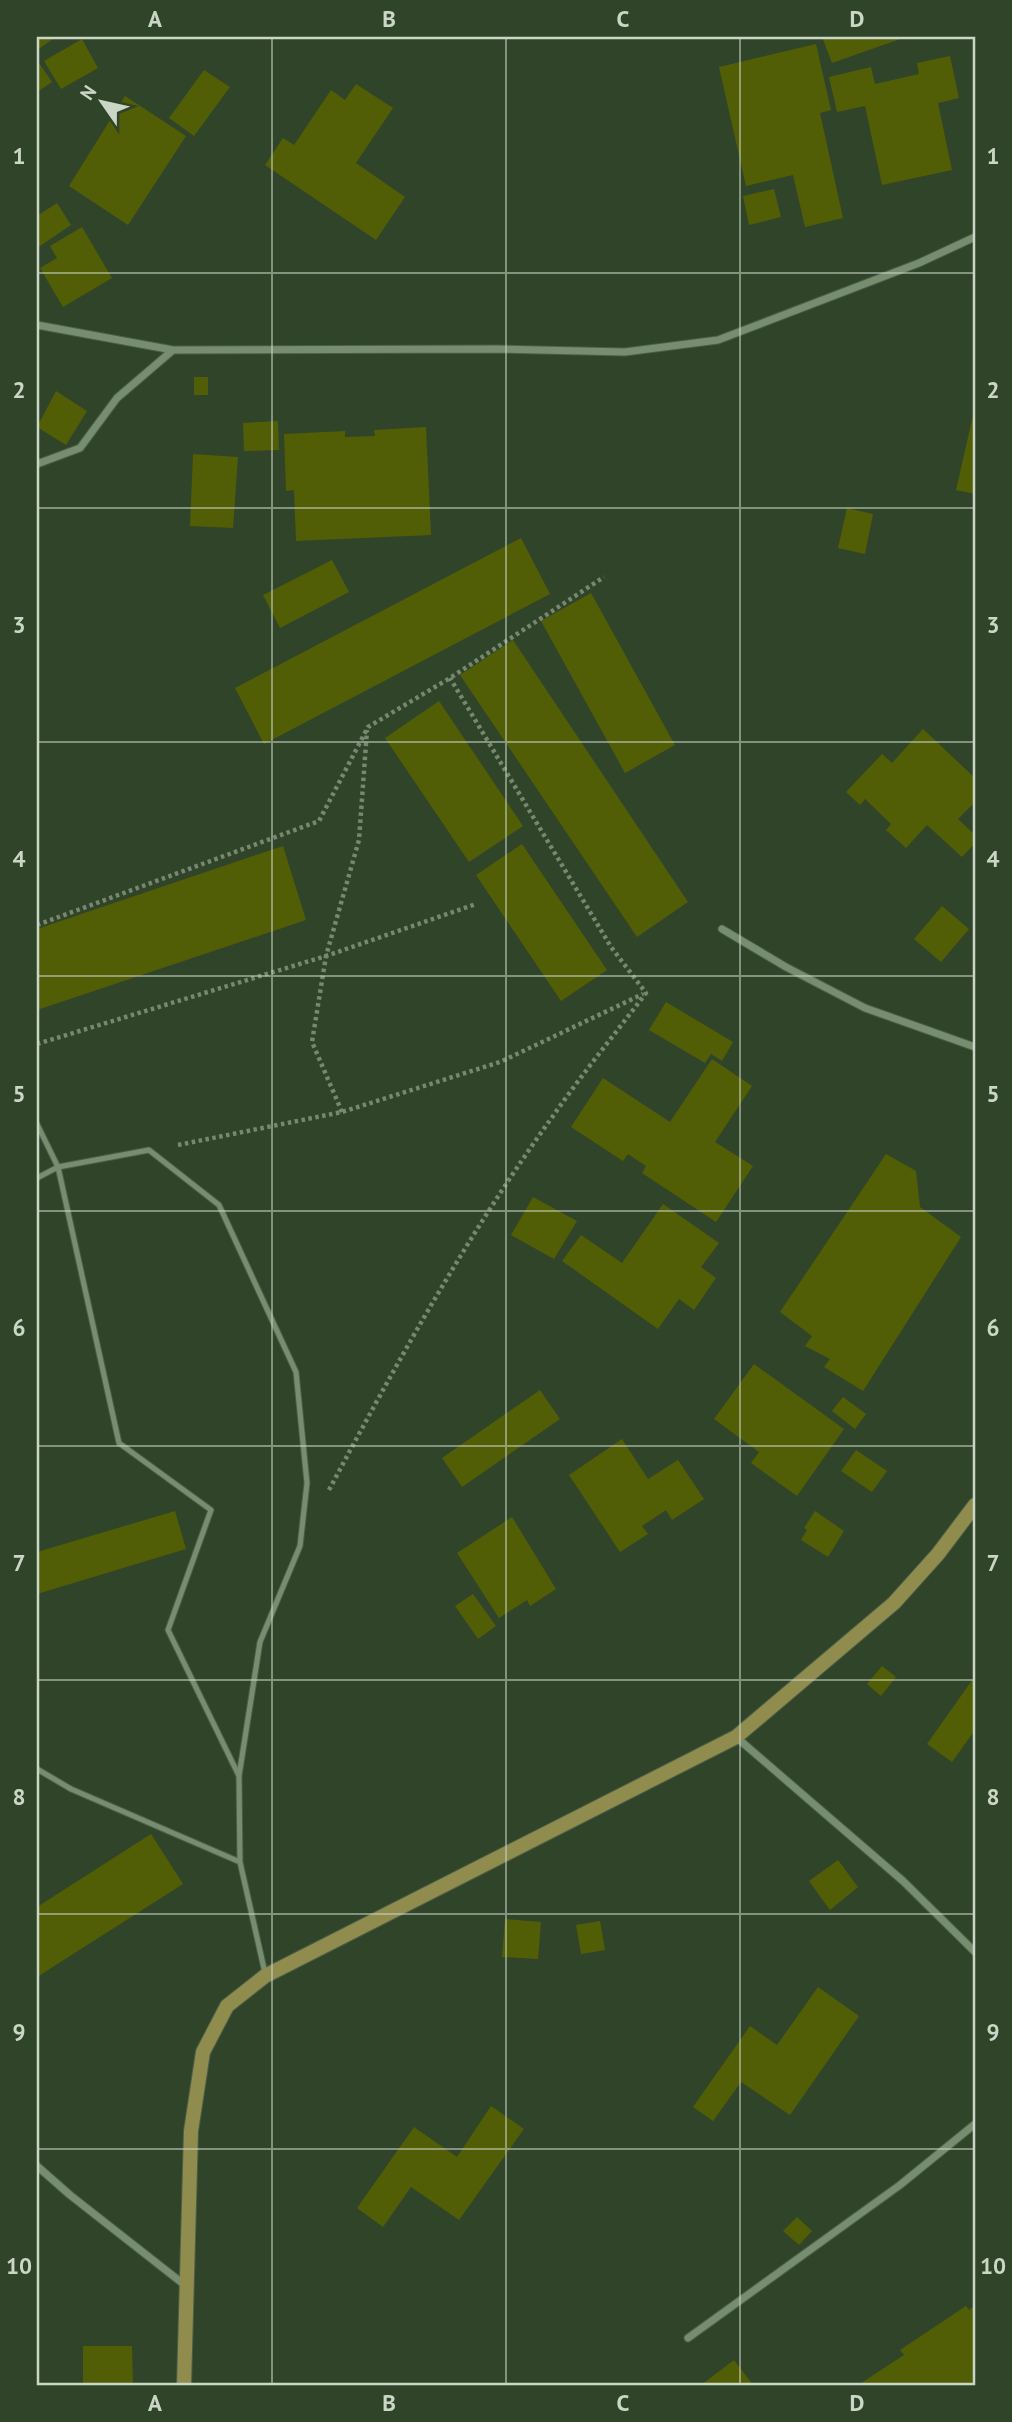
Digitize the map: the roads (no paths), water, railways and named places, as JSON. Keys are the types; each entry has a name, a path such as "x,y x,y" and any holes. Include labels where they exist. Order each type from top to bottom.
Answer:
{"main road":[{"path":"184,2385 191,2131 203,2052 227,2006 265,1976 736,1737 894,1603 938,1554 975,1505"}],"street":[{"path":"37,325 173,350 497,349 625,352 718,340 919,263 975,237"},
{"path":"37,464 80,448 117,398 173,350"},
{"path":"722,929 786,967 865,1008 975,1047"},
{"path":"736,1737 903,1881 975,1952"},
{"path":"688,2338 900,2185 975,2124"},
{"path":"37,2166 187,2286"}],"lane":[{"path":"37,1124 58,1167 119,1443 211,1510 168,1630 239,1776"},
{"path":"37,1178 58,1167 149,1150 219,1205 296,1372 307,1483 299,1546 260,1642 239,1776 240,1862 265,1976"},
{"path":"37,1769 71,1789 240,1862"}]}
